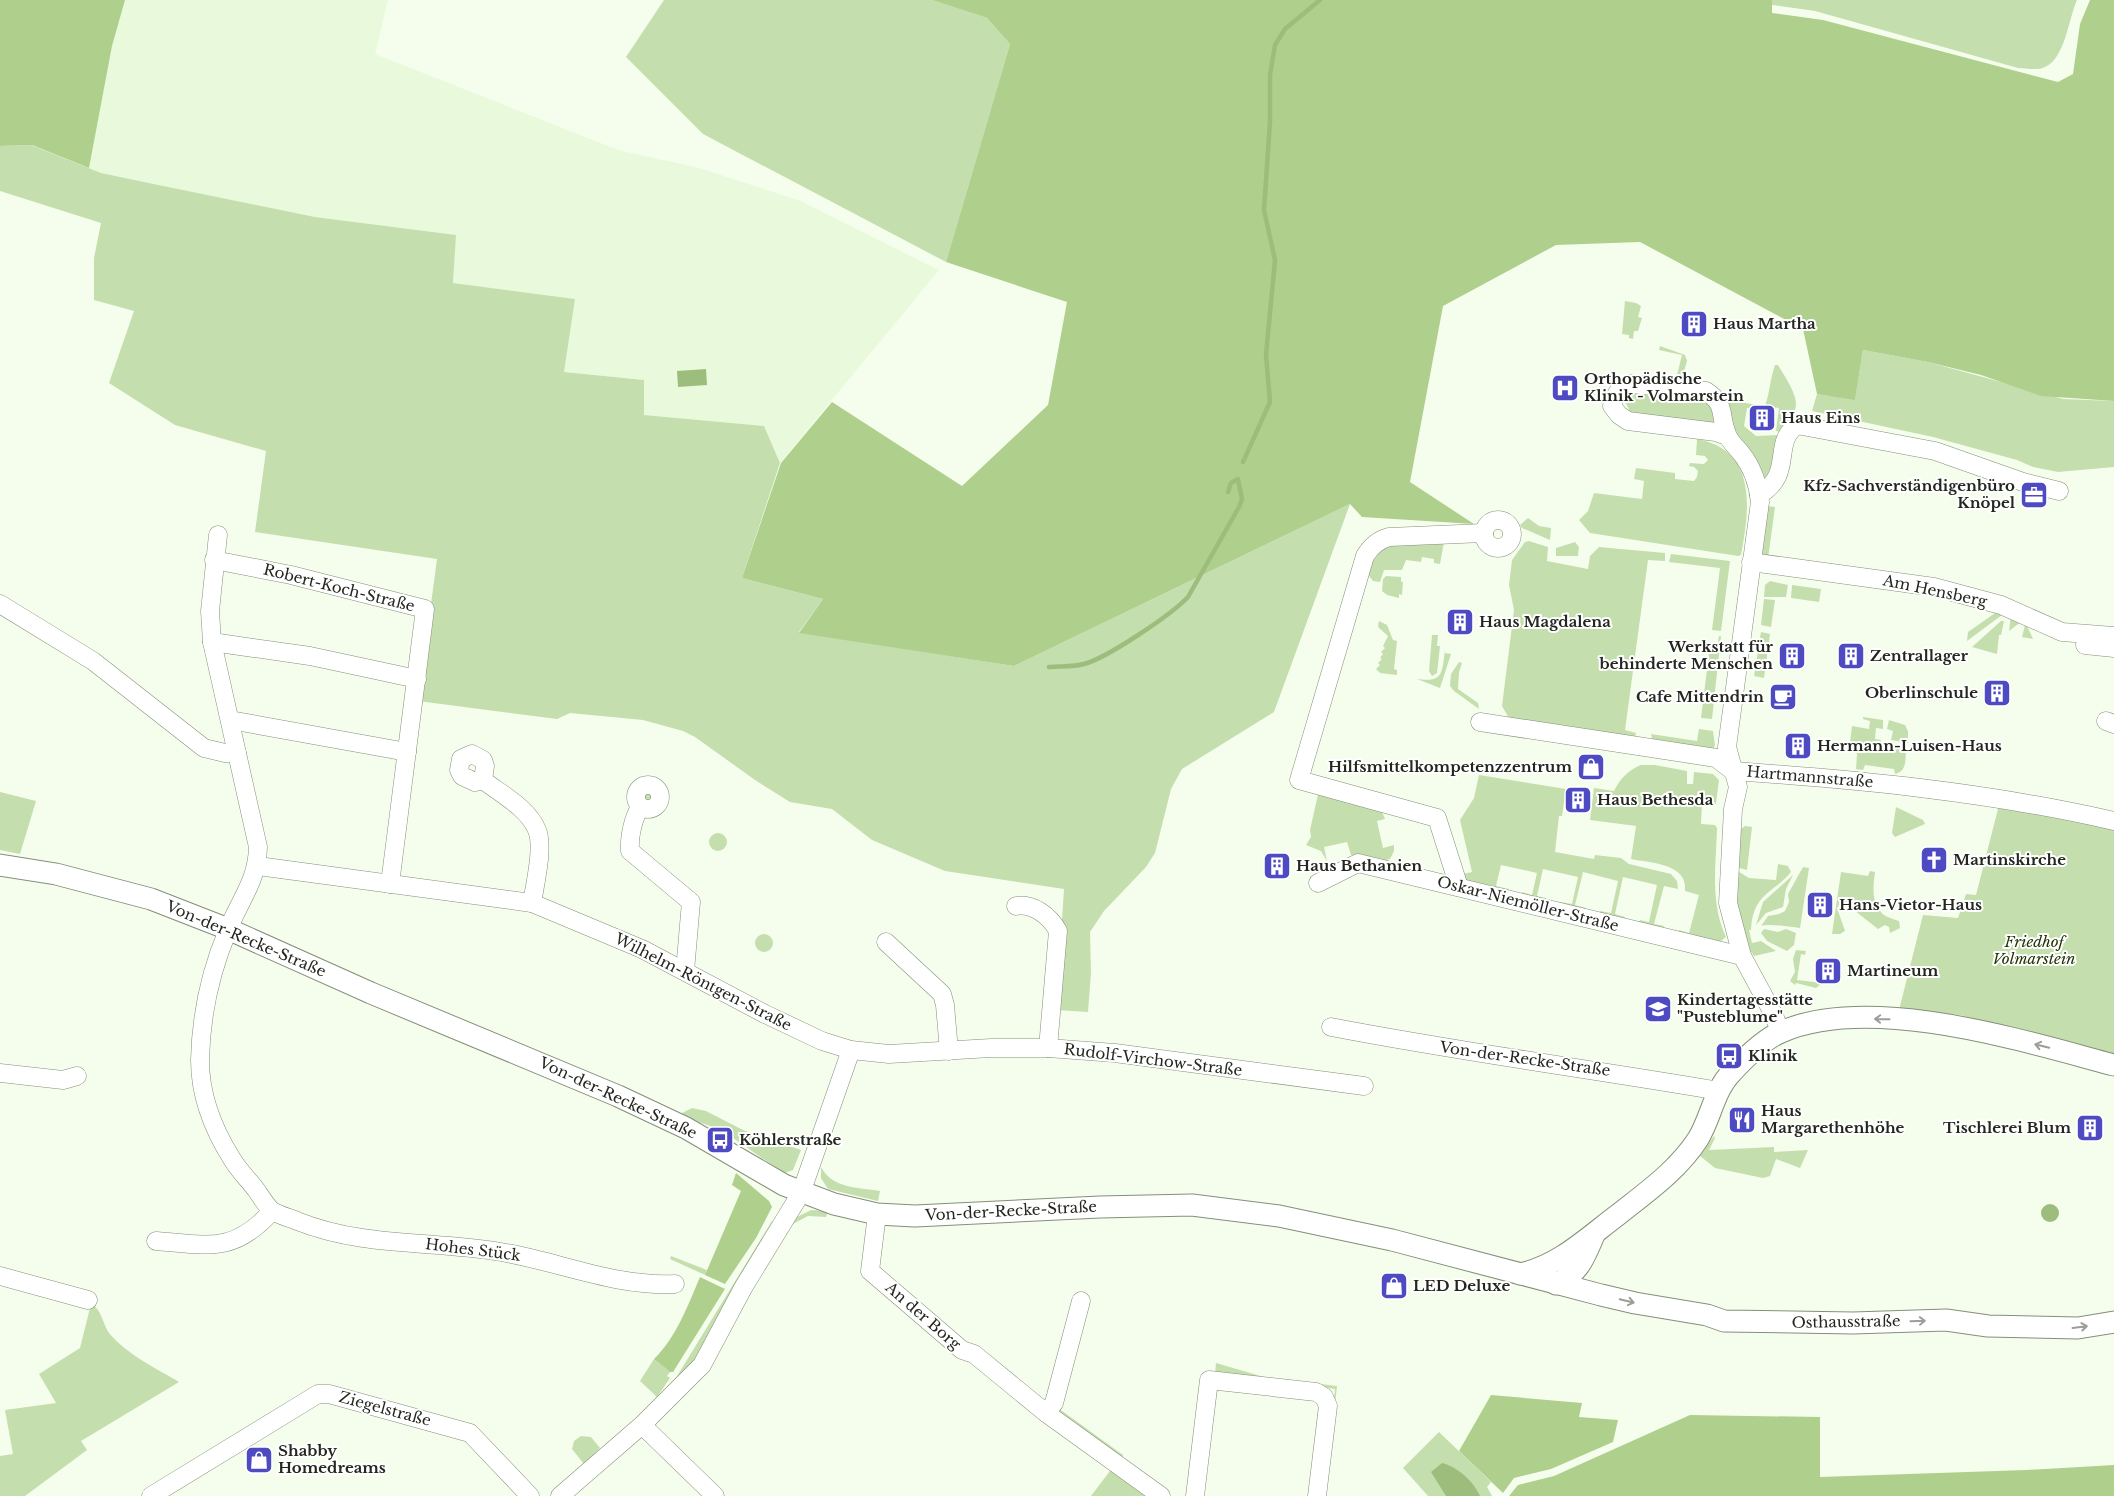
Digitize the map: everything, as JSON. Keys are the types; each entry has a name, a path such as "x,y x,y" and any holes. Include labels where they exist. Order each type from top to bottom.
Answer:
{"street":[{"path":"1727,436 1716,432 1628,421 1619,415 1612,406 1620,387 1631,384 1706,391 1716,398 1722,408 1727,436 1754,474 1759,485 1743,636 1726,747 1738,787 1732,809 1728,903 1742,956 1774,1015 1780,1032"},
{"path":"1759,495 1772,488 1777,480 1786,437 1797,425 1935,451 2023,482 2059,491"},
{"path":"1459,887 1437,818 1299,780 1358,580 1369,549 1382,539 1389,537 1484,533"},
{"path":"218,535 210,611 212,642 256,838 258,866 228,929"},
{"name":"Robert-Koch-Straße","path":"214,560 291,575 425,609 390,884"},
{"name":"Am Hensberg","path":"1751,562 1934,587 2001,605 2062,632 2114,636"},
{"path":"0,604 93,661 196,743 214,751 237,753"},
{"path":"2037,620 2056,636 2089,646 2114,648"},
{"path":"212,642 310,656 417,679"},
{"path":"230,720 407,752"},
{"name":"Hartmannstraße","path":"1480,722 1716,758 1733,771 1931,788 2039,804 2114,821"},
{"path":"483,780 526,813 537,830 540,845 532,903"},
{"path":"640,806 631,835 630,851 691,902 685,970"},
{"name":"Oskar-Niemöller-Straße","path":"1318,884 1358,863 1742,956"},
{"name":"Von-der-Recke-Straße","path":"0,865 56,874 151,899 228,929 370,993 618,1096 686,1128 801,1193 834,1204 877,1214 916,1216 1092,1207 1192,1205 1279,1216 1392,1240 1520,1274"},
{"name":"Wilhelm-Röntgen-Straße","path":"258,866 532,903 642,949 685,970 765,1014 822,1041 851,1050"},
{"path":"1016,906 1024,905 1043,914 1053,922 1058,931 1048,1048"},
{"name":"Hohes Stück","path":"228,929 213,972 205,1007 200,1079 213,1125 226,1149 241,1173 272,1211 321,1231 359,1238 492,1250 580,1269 615,1280 655,1285 675,1284"},
{"path":"886,942 942,994 945,1005 949,1051"},
{"path":"1520,1274 1535,1271 1563,1256 1668,1175 1699,1138 1719,1091 1730,1074 1780,1032 1835,1018 1907,1020 1978,1030 2114,1064"},
{"name":"Von-der-Recke-Straße","path":"1331,1027 1404,1042 1629,1075 1719,1091"},
{"name":"Rudolf-Virchow-Straße","path":"851,1050 889,1054 1048,1048 1115,1053 1364,1086"},
{"path":"560,1496 642,1426 702,1365 743,1288 801,1193 851,1050"},
{"path":"0,1073 63,1080 77,1076"},
{"path":"156,1241 216,1246 236,1239 257,1228 272,1211"},
{"name":"An der Borg","path":"877,1214 870,1271 962,1350 974,1354 1046,1413 1162,1496"},
{"path":"1569,1284 1581,1264 1595,1233"},
{"path":"1563,1256 1569,1284"},
{"name":"Osthausstraße","path":"1520,1274 1569,1284 1635,1303 1707,1315 1732,1322 1853,1323 1946,1320 1988,1326 2078,1328 2114,1322"},
{"path":"0,1276 88,1300"},
{"path":"1046,1413 1054,1403 1081,1301"},
{"path":"1195,1496 1209,1380 1316,1392 1324,1397 1328,1406 1317,1496"},
{"name":"Ziegelstraße","path":"151,1496 318,1394 329,1394 470,1433 530,1496"},
{"path":"642,1426 715,1496"}],"shaded area":[{"path":"0,0 125,0 112,46 89,168 32,145 0,146"},
{"path":"125,0 388,0 375,54 618,150 699,168 801,201 939,270 780,463 764,426 644,415 644,380 564,372 575,299 453,283 456,235 315,217 101,173 89,168 112,46"},
{"path":"932,0 1772,0 1772,13 1823,20 2058,82 2073,74 2080,24 2090,0 2114,0 2114,401 2041,396 1981,375 1928,362 1863,350 1855,400 1817,394 1803,329 1640,242 1556,245 1443,306 1410,482 1474,524 1362,517 1350,504 1014,666 799,633 823,599 742,578 781,463 832,402 962,486 1048,405 1067,302 946,262 1010,44 987,18"},
{"path":"706,369 707,385 678,387 677,371"},
{"path":"736,1173 769,1201 772,1207 756,1238 725,1284 705,1275 741,1191 732,1185"},
{"path":"2046,1204 2054,1204 2059,1209 2057,1220 2046,1222 2041,1217 2041,1209"},
{"path":"700,1277 725,1289 673,1372 670,1372 654,1359 662,1351 675,1331"},
{"path":"1491,1395 1582,1403 1579,1417 1618,1420 1613,1442 1551,1469 1514,1478 1503,1493 1459,1451"},
{"path":"1690,1415 1820,1417 1820,1477 2114,1465 2114,1496 1509,1496 1518,1485 1554,1476"},
{"path":"1442,1463 1464,1475 1480,1496 1446,1496 1431,1472"}],"green space":[{"path":"664,0 932,0 987,18 1010,44 946,262 703,134 626,57"},
{"path":"1772,0 2077,0 2066,37 2057,56 2052,63 2035,69 2018,68 1815,11 1772,5"},
{"path":"31,145 101,173 315,217 456,235 453,283 575,299 564,372 644,380 644,415 764,426 780,463 742,578 823,599 799,632 1014,666 1350,504 1274,712 1182,769 1171,789 1155,853 1146,867 1104,911 1090,932 1091,973 1088,1012 1056,1010 1064,889 945,871 872,840 832,809 790,802 755,780 695,737 683,731 643,720 570,713 557,719 418,701 437,559 255,532 266,451 175,425 109,383 134,311 94,300 94,258 101,223 0,191 0,146"},
{"path":"1625,301 1641,306 1638,317 1642,318 1638,331 1634,331 1633,339 1629,338 1629,335 1622,334"},
{"path":"1660,346 1685,355 1687,361 1681,381 1676,379 1682,355 1659,350"},
{"path":"1863,350 1928,362 2063,399 2114,401 2114,467 2058,472 2033,467 2017,460 1933,437 1812,411 1817,394 1855,399"},
{"path":"1775,365 1778,365 1788,381 1796,401 1794,412 1781,432 1776,431 1779,408 1765,406"},
{"path":"1636,391 1702,398 1708,401 1718,425 1631,414 1626,403 1630,395"},
{"path":"1724,399 1757,405 1757,409 1747,408 1744,426 1756,436 1780,435 1768,482 1731,433"},
{"path":"1697,439 1716,445 1730,455 1740,468 1745,483 1747,501 1741,555 1590,533 1579,520 1588,511 1594,493 1642,499 1644,481 1634,479 1636,468 1675,473 1675,479 1694,481 1698,471 1694,467 1689,466 1690,463 1704,464 1708,460 1705,456 1696,455"},
{"path":"1768,506 1775,507 1768,559 1761,557"},
{"path":"1528,518 1539,526 1551,528 1550,540 1522,528 1520,525"},
{"path":"1529,541 1548,547 1547,561 1588,569 1590,556 1599,547 1665,553 1665,561 1648,560 1625,730 1636,733 1635,739 1510,720 1502,706 1514,610 1509,585 1512,560 1525,542"},
{"path":"1444,542 1440,564 1434,563 1434,559 1422,557 1421,562 1406,560 1402,570 1384,570 1380,582 1373,581 1367,573 1373,557 1384,545"},
{"path":"1575,542 1579,547 1578,556 1556,556 1556,548"},
{"path":"1671,554 1730,561 1721,631 1712,630 1720,568 1669,562"},
{"path":"1386,576 1401,577 1401,582 1403,582 1402,595 1399,594 1399,598 1387,595 1382,591 1383,579"},
{"path":"1770,581 1788,585 1786,597 1764,597 1765,585"},
{"path":"1792,585 1821,589 1819,602 1791,598"},
{"path":"1764,599 1775,600 1771,627 1761,625"},
{"path":"2003,610 2023,617 2033,639 2022,637 2025,625 2021,622 2009,631 2011,615 2006,612 1967,641 1968,632 1998,611"},
{"path":"1379,621 1387,625 1393,640 1397,641 1394,669 1397,670 1397,675 1380,673 1376,669 1380,665 1378,663 1382,659 1380,658 1383,654 1381,652 1385,648 1383,646 1388,636 1378,627"},
{"path":"2001,621 2004,621 2001,635 1999,635 1997,654 1972,647"},
{"path":"1761,632 1770,634 1764,678 1754,676"},
{"path":"1432,635 1438,635 1437,646 1440,646 1437,673 1432,676 1429,671"},
{"path":"1719,636 1721,636 1712,719 1701,718 1710,645 1717,647"},
{"path":"1445,650 1445,653 1451,654 1440,688 1417,679 1432,679 1440,674"},
{"path":"1459,662 1462,663 1459,672 1458,689 1478,703 1479,709 1450,686 1451,674"},
{"path":"1863,717 1883,720 1883,729 1876,728 1875,739 1881,740 1880,750 1890,752 1891,744 1906,747 1905,764 1902,770 1895,774 1894,769 1865,765 1863,770 1856,769 1857,754 1850,743 1852,726 1869,729 1870,721 1863,719"},
{"path":"1889,720 1905,725 1908,731 1908,743 1891,740 1893,731 1887,729"},
{"path":"1699,729 1713,731 1715,746 1713,749 1653,742 1651,734 1697,741"},
{"path":"1641,765 1655,765 1687,771 1687,784 1693,784 1694,772 1713,774 1719,780 1716,804 1702,803 1701,824 1715,825 1717,828 1716,897 1721,924 1726,937 1718,943 1678,934 1679,930 1689,933 1699,895 1685,891 1684,882 1674,870 1666,866 1631,859 1636,826 1590,820 1594,788 1614,791 1625,775"},
{"path":"1479,775 1566,789 1562,816 1559,816 1555,852 1594,859 1595,855 1621,858 1629,864 1671,874 1677,881 1678,889 1664,886 1654,924 1664,926 1663,931 1638,925 1640,920 1649,922 1657,885 1623,877 1615,914 1625,917 1624,921 1599,915 1600,911 1611,913 1618,881 1583,872 1575,905 1586,908 1585,912 1559,906 1561,902 1572,904 1578,877 1543,869 1537,896 1546,898 1545,903 1521,897 1522,892 1532,895 1537,873 1501,865 1496,886 1509,889 1507,893 1467,881 1463,874 1472,872 1460,820 1474,798"},
{"path":"645,790 651,790 656,795 654,804 645,806 640,801 640,795"},
{"path":"1319,790 1382,812 1385,819 1377,821 1383,848 1394,845 1394,851 1390,859 1378,862 1351,855 1347,842 1324,847 1327,861 1321,851 1306,845 1311,837 1310,830"},
{"path":"0,792 36,801 20,854 0,850"},
{"name":"Friedhof Volmarstein","path":"1999,805 2114,829 2114,1055 1960,1015 1899,1010 1923,915 1958,918 1966,894 1976,895"},
{"path":"1896,807 1923,820 1925,824 1895,837 1892,833"},
{"path":"1745,826 1752,827 1747,870 1736,867 1741,829"},
{"path":"714,833 722,833 727,838 725,849 714,851 709,846 709,838"},
{"path":"1778,864 1788,866 1791,872 1760,901 1756,908 1751,930 1749,930 1752,943 1761,941 1776,951 1754,956 1737,910 1736,870 1749,878 1776,880"},
{"path":"1803,867 1809,868 1800,928 1774,925 1761,926 1768,916 1785,911 1789,902 1788,894"},
{"path":"1870,871 1875,872 1874,889 1877,906 1884,915 1899,921 1900,928 1890,933 1889,927 1885,925 1878,929 1845,903 1837,908 1845,931 1840,934 1832,934 1841,872 1868,876"},
{"path":"1793,875 1786,889 1783,907 1766,913 1756,925 1763,902"},
{"path":"1764,929 1778,932 1786,929 1796,933 1794,945 1787,951 1767,941 1761,933"},
{"path":"764,934 770,937 773,943 770,949 764,952 758,949 755,943 758,937"},
{"path":"1796,950 1806,951 1805,955 1801,954 1797,980 1822,983 1816,988 1796,983 1795,985 1790,981 1795,972 1793,959"},
{"path":"692,1108 706,1111 743,1130 801,1150 793,1170 785,1173 720,1130 680,1114"},
{"path":"1714,1136 1715,1138 1709,1150 1774,1147 1774,1152 1808,1150 1800,1168 1776,1159 1770,1176 1763,1178 1715,1168 1700,1156"},
{"path":"821,1167 832,1179 846,1186 880,1191 878,1201 828,1189 821,1178"},
{"path":"811,1210 828,1211 826,1217 808,1216 791,1225 795,1218"},
{"path":"772,1221 775,1223 702,1359 671,1386"},
{"path":"671,1256 707,1270 705,1275 670,1259"},
{"path":"91,1304 100,1313 109,1333 116,1341 142,1360 179,1382 81,1441 87,1450 25,1496 0,1496 0,1456 13,1454 5,1410 56,1403 39,1374 80,1348"},
{"path":"654,1359 670,1372 667,1376 670,1378 657,1397 640,1381"},
{"path":"1216,1363 1264,1377 1337,1386 1332,1433 1330,1432 1335,1389 1215,1374"},
{"path":"1058,1408 1123,1455 1121,1462 1055,1413"},
{"path":"1439,1432 1491,1482 1487,1487 1492,1496 1428,1496 1403,1468"},
{"path":"581,1436 591,1437 600,1448 584,1464 572,1449 574,1441"},
{"path":"1113,1467 1153,1496 1091,1496"}],"waterway":[{"path":"1243,462 1270,402 1266,355 1275,260 1264,210 1270,122 1270,75 1275,45 1285,29 1320,0"},
{"path":"1049,667 1080,665 1108,654 1154,625 1180,605 1188,597 1239,507 1242,499 1238,479 1231,483 1228,492"}],"place":[{"name":"Haus Martha","path":"1694,324"},
{"name":"Orthopädische Klinik - Volmarstein","path":"1565,388"},
{"name":"Haus Eins","path":"1762,418"},
{"name":"Kfz-Sachverständigenbüro Knöpel","path":"2034,495"},
{"name":"Haus Magdalena","path":"1460,622"},
{"name":"Werkstatt für behinderte Menschen","path":"1792,656"},
{"name":"Zentrallager","path":"1851,656"},
{"name":"Oberlinschule","path":"1997,693"},
{"name":"Cafe Mittendrin","path":"1783,697"},
{"name":"Hermann-Luisen-Haus","path":"1798,746"},
{"name":"Hilfsmittelkompetenzzentrum","path":"1591,767"},
{"name":"Haus Bethesda","path":"1578,800"},
{"name":"Martinskirche","path":"1934,860"},
{"name":"Haus Bethanien","path":"1277,866"},
{"name":"Hans-Vietor-Haus","path":"1820,905"},
{"name":"Martineum","path":"1828,971"},
{"name":"Kindertagesstätte \"Pusteblume\"","path":"1658,1009"},
{"name":"Klinik","path":"1729,1056"},
{"name":"Haus Margarethenhöhe","path":"1742,1120"},
{"name":"Tischlerei Blum","path":"2090,1128"},
{"name":"Köhlerstraße","path":"720,1140"},
{"name":"LED Deluxe","path":"1394,1286"},
{"name":"Shabby Homedreams","path":"259,1460"}]}
